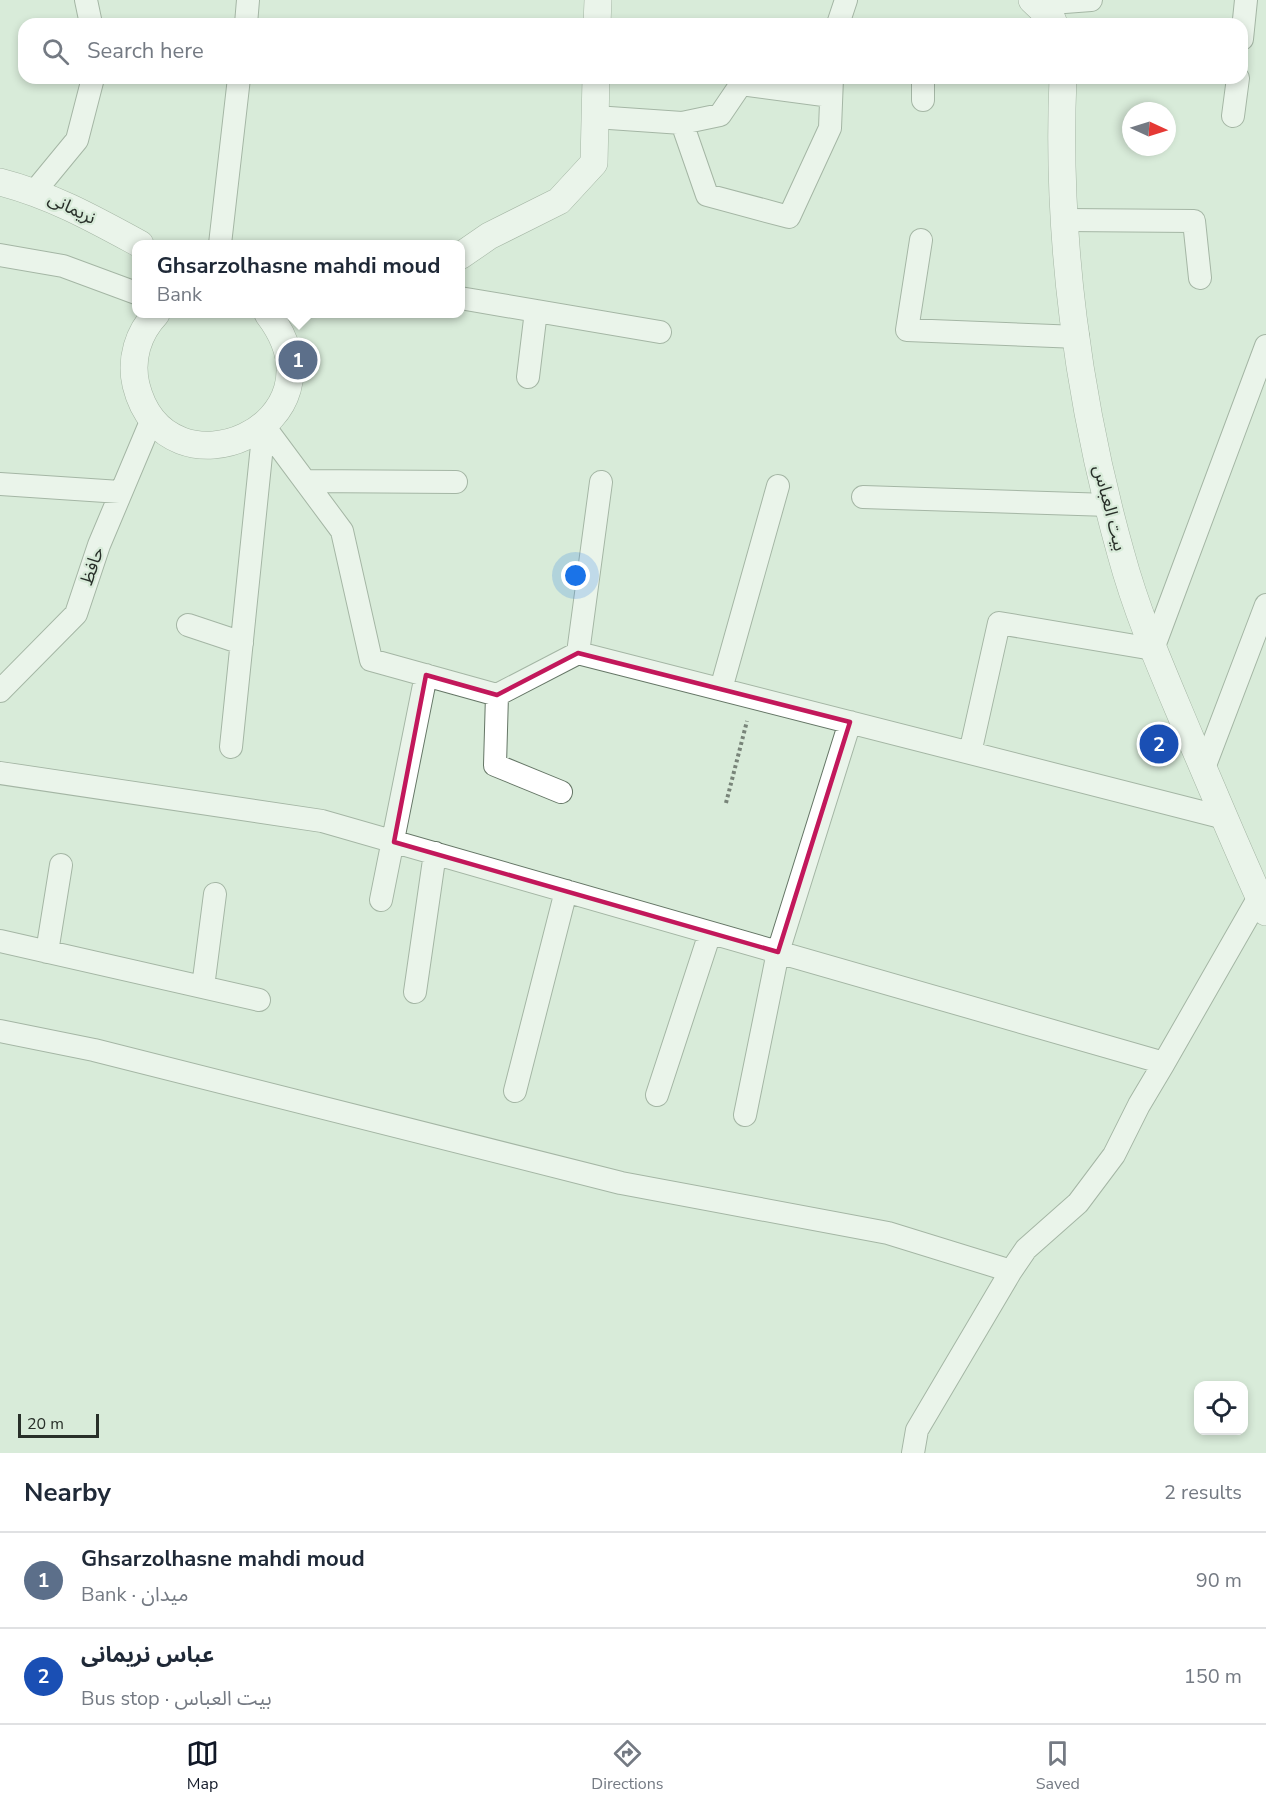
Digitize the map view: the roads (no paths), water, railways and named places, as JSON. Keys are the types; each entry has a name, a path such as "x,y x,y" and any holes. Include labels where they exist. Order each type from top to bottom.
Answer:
{"street":[{"path":"87,0 91,18"},
{"path":"246,18 248,0"},
{"path":"597,18 598,0"},
{"path":"840,18 846,0"},
{"path":"1040,7 1091,0"},
{"path":"1244,18 1246,0"},
{"path":"35,191 77,140 91,84"},
{"path":"220,240 238,84"},
{"path":"465,253 489,237 559,201 594,163 596,84"},
{"path":"595,117 682,123 720,115 741,84 831,87 830,128 789,217 707,195 682,123"},
{"name":"بیت العباس","path":"1063,84 1060,131 1067,262 1090,424 1109,506 1121,555 1153,649 1263,904"},
{"path":"1233,116 1237,84"},
{"name":"نریمانی","path":"0,182 35,191 88,215 133,240"},
{"path":"1065,220 1194,221 1200,278"},
{"path":"921,240 907,330 1078,337"},
{"path":"0,255 63,266 132,292"},
{"path":"465,299 660,332"},
{"path":"528,377 536,311"},
{"path":"152,318 146,324 135,349 133,373 139,398 152,419 171,435 194,444 219,446 243,440 264,426 279,406 289,374 289,356 281,330 271,318"},
{"path":"970,753 999,623 1153,649 1265,350"},
{"name":"حافظ","path":"0,691 76,614 99,544 152,419"},
{"path":"264,426 342,531 371,660 497,696 578,653 1225,818"},
{"path":"231,747 264,426"},
{"path":"305,481 456,482"},
{"path":"578,653 601,482"},
{"path":"0,484 120,492"},
{"path":"721,689 778,486"},
{"path":"863,497 1109,506"},
{"path":"1204,768 1266,605"},
{"path":"188,626 242,643"},
{"path":"381,900 426,675"},
{"path":"497,696 495,765 561,792"},
{"path":"745,1115 778,952 850,722"},
{"path":"0,773 322,821 1164,1063"},
{"path":"415,992 435,854"},
{"path":"47,952 61,865"},
{"path":"515,1091 566,891"},
{"path":"203,987 215,894"},
{"path":"914,1453 917,1430 1011,1271 1026,1249 1078,1203 1114,1155 1138,1105 1263,904"},
{"path":"657,1095 710,933"},
{"path":"0,941 259,1000"},
{"path":"0,1031 106,1053 621,1183 888,1233 1011,1271"}],"place":[{"name":"Ghsarzolhasne mahdi moud","path":"298,360"},
{"name":"عباس نریمانی","path":"1159,744"}]}
